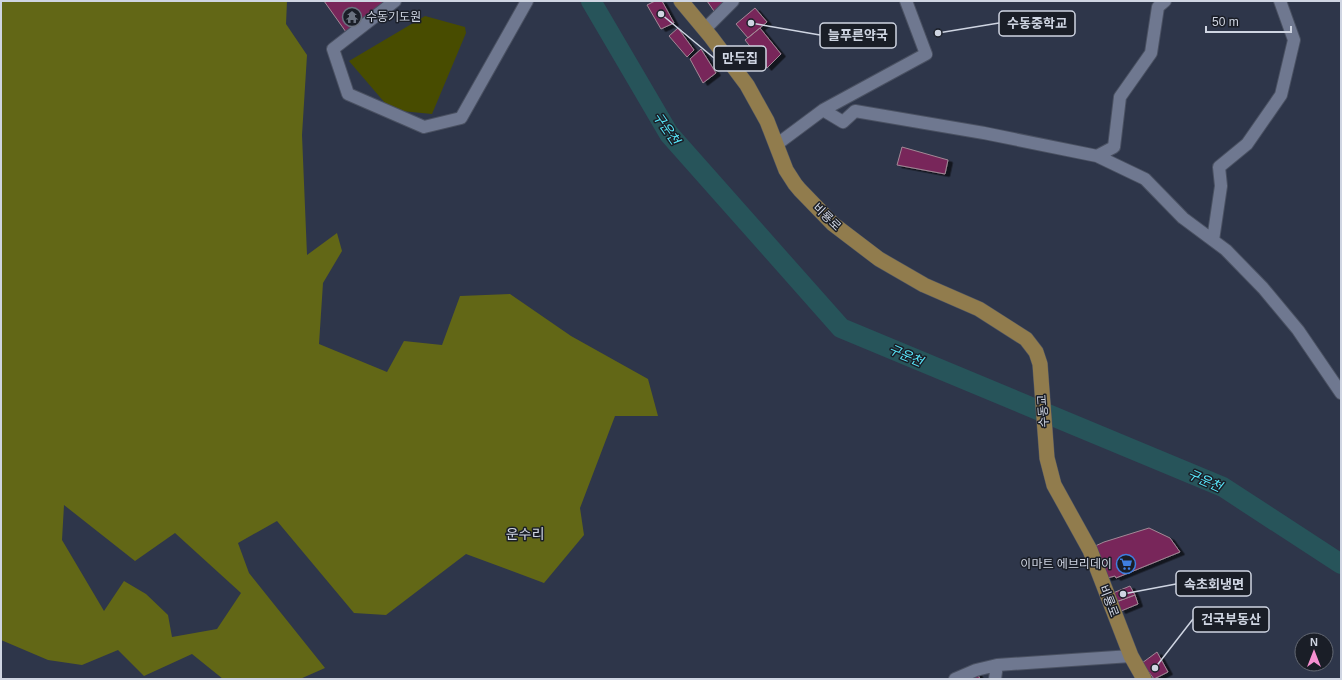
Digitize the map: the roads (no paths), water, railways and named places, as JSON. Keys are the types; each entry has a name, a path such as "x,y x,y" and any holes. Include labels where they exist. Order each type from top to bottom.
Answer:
{"main road":[{"name":"비룡로","path":"681,1 747,85 767,121 786,170 800,190 833,224 879,258 924,285 979,309 1026,339 1036,352 1040,364"},
{"name":"수동교","path":"1040,364 1047,458"},
{"name":"비룡로","path":"1047,458 1054,485 1090,550 1131,656 1144,679"}],"street":[{"path":"395,1 332,49 348,94 424,127 461,118 527,1"},
{"path":"704,29 733,1"},
{"path":"776,145 823,110 926,54 906,1"},
{"path":"1097,156 1114,147 1120,98 1151,53 1158,7 1165,1"},
{"path":"1213,240 1221,186 1219,167 1247,144 1281,95 1294,40 1280,1"},
{"path":"823,110 844,122 855,111 984,133 1097,156 1145,180 1183,218 1226,250 1273,300 1298,330 1341,392"},
{"path":"955,679 976,670 996,665 1131,656"},
{"path":"995,679 996,665"}],"waterway":[{"name":"구운천","path":"591,1 669,134 841,328 1223,487 1341,564"}],"place":[{"name":"만두집","path":"661,14"},
{"name":"수동기도원","path":"352,17"},
{"name":"늘푸른약국","path":"751,23"},
{"name":"수동중학교","path":"938,33"},
{"name":"이마트 에브리데이","path":"1126,564"},
{"name":"속초회냉면","path":"1123,594"},
{"name":"건국부동산","path":"1155,668"}],"district":[{"name":"운수리","path":"525,534"}]}
